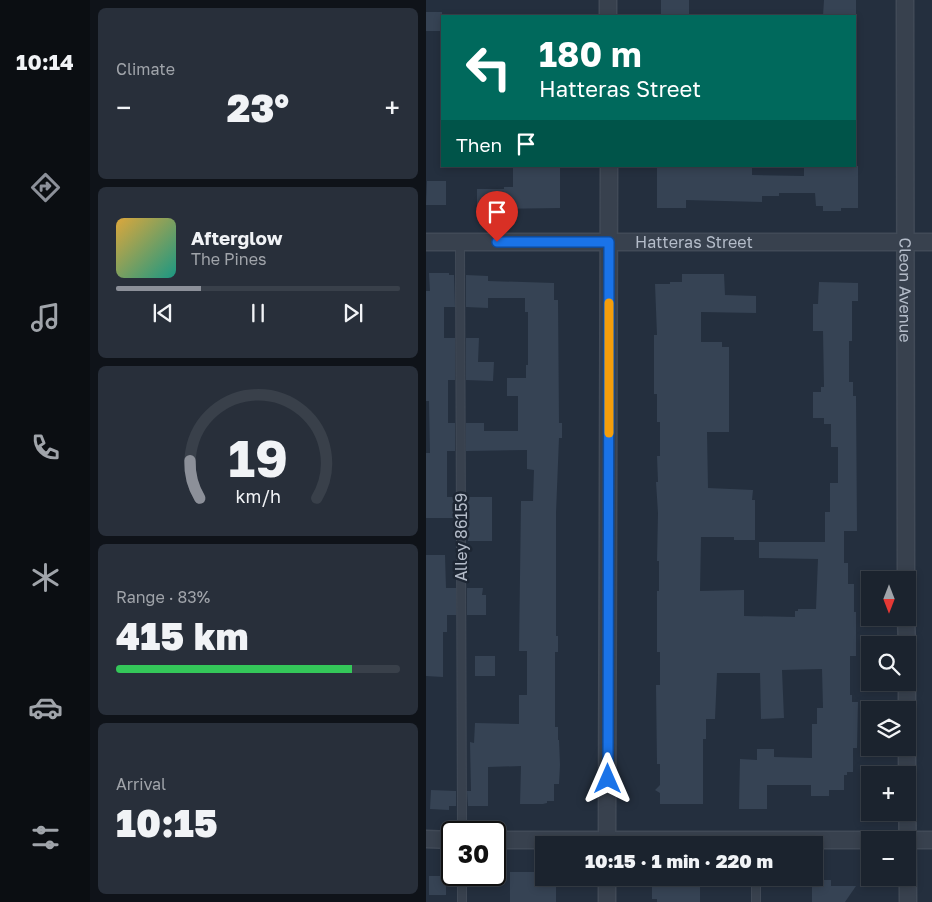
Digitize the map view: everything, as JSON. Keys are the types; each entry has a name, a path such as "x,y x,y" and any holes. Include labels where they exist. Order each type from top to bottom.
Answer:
{"street":[{"path":"608,0 608,15"},
{"name":"Cleon Avenue","path":"905,0 906,571"},
{"path":"607,836 609,167"},
{"name":"Hatteras Street","path":"426,242 932,242"},
{"path":"907,756 908,831"},
{"path":"426,839 441,840"},
{"path":"506,840 535,841"},
{"path":"916,840 932,840"},
{"path":"823,841 861,841"},
{"path":"607,886 607,902"},
{"path":"908,886 908,902"}],"lane":[{"name":"Alley 86159","path":"460,242 462,821"},
{"path":"462,886 462,902"},
{"path":"756,886 756,902"}],"building":[{"path":"661,0 689,0 689,15 661,15"},
{"path":"824,0 856,0 856,15 823,15"},
{"path":"426,12 442,12 441,31 426,31"},
{"path":"858,166 858,208 841,208 841,211 823,211 823,206 816,206 815,193 779,193 779,196 762,196 762,202 686,200 686,208 657,208 657,167 752,167 752,175 804,176 804,167"},
{"path":"513,167 560,167 560,208 477,209 477,189 513,187"},
{"path":"427,181 446,181 446,205 426,205"},
{"path":"429,273 449,273 449,275 454,275 455,307 444,307 444,338 455,338 455,380 448,380 448,423 455,423 455,451 447,451 447,497 455,497 455,518 426,518 426,453 430,453 429,401 426,401 426,291 430,291"},
{"path":"682,274 724,274 725,295 756,296 756,313 701,312 701,342 722,342 722,347 729,347 729,432 707,432 708,488 753,490 752,500 755,500 755,540 734,540 734,537 701,537 700,591 744,590 744,616 795,617 795,611 798,611 798,609 816,609 818,559 759,558 759,542 825,542 825,512 830,512 830,483 838,483 838,447 831,447 831,424 824,424 824,418 813,418 813,392 821,392 821,387 824,387 823,331 813,331 813,304 818,304 819,282 858,283 858,301 852,301 852,341 849,341 849,382 853,382 853,396 856,396 857,531 844,531 844,563 848,563 848,584 854,584 854,612 856,612 856,656 850,656 850,695 852,695 852,702 858,702 857,748 853,748 853,772 847,772 847,775 844,775 844,790 829,790 829,796 811,796 811,785 767,785 767,809 739,809 740,759 757,760 757,749 774,749 774,757 812,758 812,724 817,724 817,708 823,708 822,669 782,670 784,718 761,719 760,673 717,673 715,719 706,719 706,739 703,739 703,804 660,804 660,793 655,790 660,785 660,764 657,764 656,685 660,685 660,652 657,652 659,561 657,561 658,513 656,482 658,482 657,456 660,456 660,422 657,422 657,394 654,394 654,335 657,335 655,284 682,282"},
{"path":"466,275 488,276 488,281 554,283 554,300 558,300 559,423 562,423 562,438 559,438 556,513 556,636 558,636 558,652 555,652 555,727 558,727 560,765 559,784 554,784 554,801 547,801 547,803 543,804 520,804 521,766 488,767 488,806 468,806 467,791 471,791 470,742 474,743 475,723 519,724 519,695 527,695 527,651 519,651 521,501 533,501 534,470 527,469 527,450 466,451 466,423 484,423 484,431 518,431 518,396 507,396 507,378 526,378 526,365 528,365 528,312 525,312 525,298 488,298 488,308 466,307"},
{"path":"466,338 479,338 478,362 494,362 493,381 466,380"},
{"path":"466,497 492,497 492,541 468,541"},
{"path":"426,555 445,555 446,588 456,588 456,615 447,615 447,632 443,632 443,677 426,676"},
{"path":"467,588 483,588 482,595 486,595 486,615 467,615"},
{"path":"475,656 495,656 495,676 475,676"},
{"path":"431,790 456,791 456,806 449,806 449,810 430,809"},
{"path":"510,872 535,872 535,886 556,886 556,902 510,902"},
{"path":"429,876 441,876 441,886 446,886 446,895 429,895"},
{"path":"823,880 831,880 831,886 856,886 845,902 812,902 812,886 823,886"},
{"path":"652,886 700,886 700,902 657,902 657,899 652,899"}],"slow traffic":[{"path":"609,303 609,433"}],"route":[{"path":"497,242 609,242 608,779"}]}
